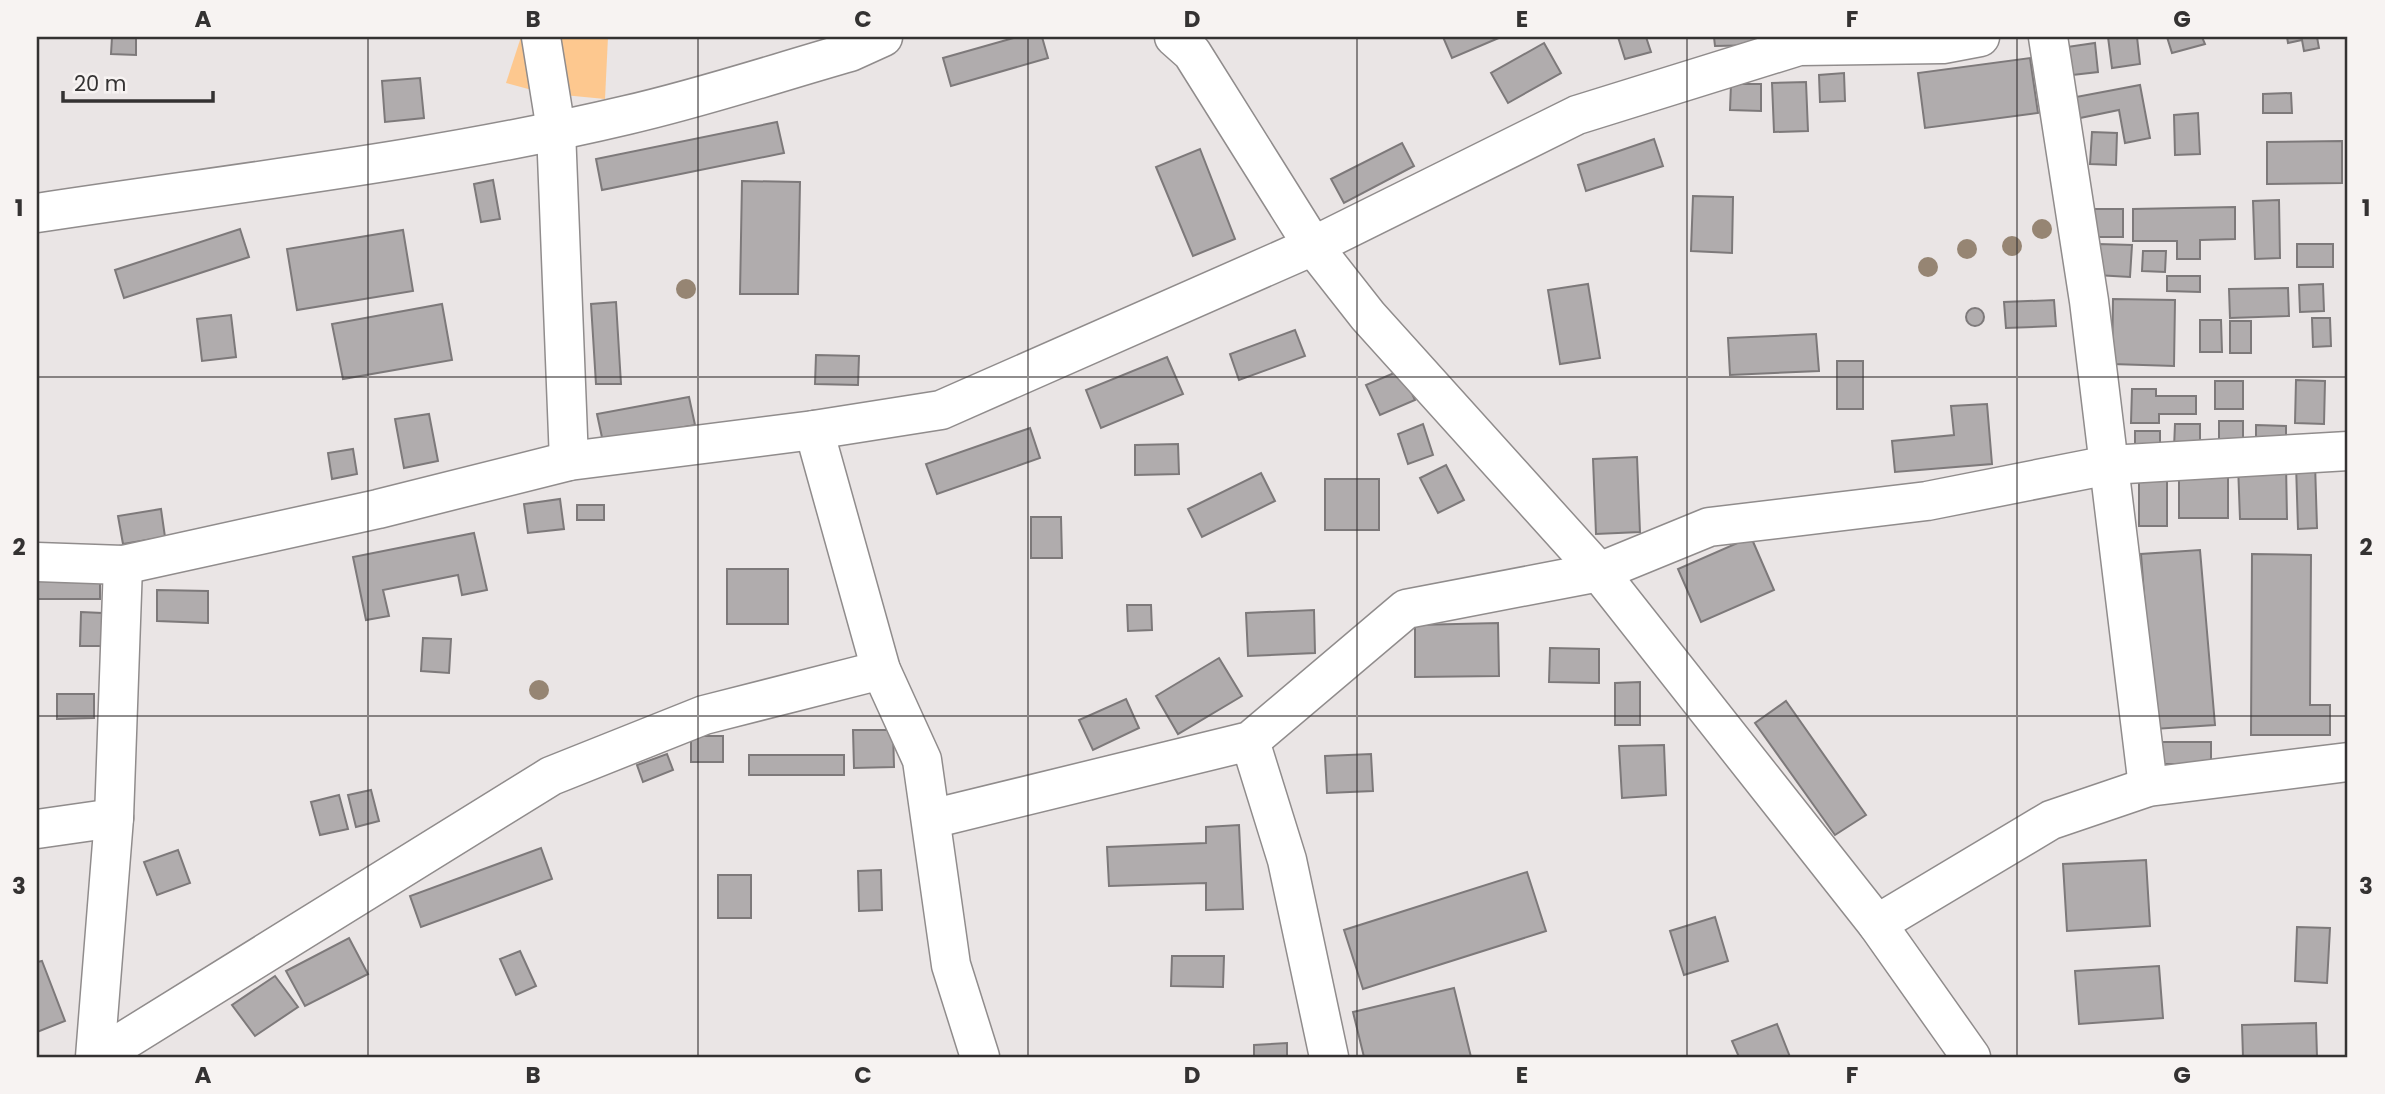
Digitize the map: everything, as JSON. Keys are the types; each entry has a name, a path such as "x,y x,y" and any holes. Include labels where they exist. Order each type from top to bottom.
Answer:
{"street":[{"path":"543,37 556,130 569,461"},
{"path":"37,213 417,158 556,130 628,115 824,59 883,37"},
{"path":"1174,37 1192,53 1313,246 1368,316 1598,572 1877,924 1970,1057"},
{"path":"37,562 123,565 378,509 569,461 814,430 941,410 1313,246 1577,115 1797,41 1943,41 1980,37"},
{"path":"2048,37 2089,301 2148,787"},
{"path":"814,430 881,670 922,760 951,965 981,1057"},
{"path":"931,819 1250,741 1406,609 1598,572 1709,527 1927,501 2109,465 2348,451"},
{"path":"97,1057 114,818 123,565"},
{"path":"97,1057 551,776 704,715 881,670"},
{"path":"1250,741 1287,860 1329,1057"},
{"path":"1877,924 2051,820 2148,787 2348,762"},
{"path":"37,830 114,818"}],"shaded area":[{"path":"521,37 608,37 605,99 543,93 506,83"}],"building":[{"path":"112,37 136,37 136,55 111,54"},
{"path":"1017,37 1042,37 1048,58 951,86 943,58"},
{"path":"1443,37 1501,37 1452,58"},
{"path":"1618,37 1646,37 1651,52 1625,59"},
{"path":"1714,37 1761,37 1761,45 1715,46"},
{"path":"2108,37 2137,37 2140,64 2112,68"},
{"path":"2167,37 2202,37 2205,44 2172,53"},
{"path":"2287,37 2317,37 2319,48 2304,51 2302,40 2288,43"},
{"path":"1544,43 1561,73 1508,103 1491,73"},
{"path":"2095,43 2098,72 2064,76 2060,48"},
{"path":"2030,58 2038,113 1925,128 1918,73"},
{"path":"1844,73 1845,101 1820,102 1819,75"},
{"path":"420,78 424,118 385,122 382,81"},
{"path":"1806,82 1808,131 1774,132 1772,83"},
{"path":"1731,84 1761,84 1761,111 1730,110"},
{"path":"2140,85 2150,138 2125,143 2119,110 2080,118 2076,97"},
{"path":"2291,93 2292,113 2263,113 2263,94"},
{"path":"2198,113 2200,154 2175,155 2174,115"},
{"path":"777,122 784,153 602,190 596,159"},
{"path":"2092,132 2117,133 2116,165 2090,164"},
{"path":"1654,139 1663,166 1586,191 1578,165"},
{"path":"2342,141 2342,183 2267,184 2267,142"},
{"path":"1402,143 1414,166 1344,203 1331,179"},
{"path":"1200,149 1235,239 1193,256 1156,167"},
{"path":"493,180 500,219 481,222 474,184"},
{"path":"742,181 800,182 798,294 740,294"},
{"path":"1693,196 1733,197 1732,253 1691,251"},
{"path":"2279,200 2280,258 2255,259 2253,201"},
{"path":"2235,207 2235,239 2200,240 2200,259 2177,259 2177,241 2133,241 2133,209"},
{"path":"2093,209 2123,209 2123,237 2093,237"},
{"path":"240,229 249,257 124,298 115,270"},
{"path":"403,230 413,291 297,310 287,249"},
{"path":"2098,244 2132,245 2130,277 2096,275"},
{"path":"2297,244 2333,244 2333,267 2297,267"},
{"path":"2143,251 2166,251 2165,272 2142,271"},
{"path":"2167,276 2200,276 2200,292 2167,291"},
{"path":"1588,284 1600,358 1560,364 1548,290"},
{"path":"2323,284 2324,311 2300,312 2299,285"},
{"path":"2288,288 2289,316 2230,318 2229,289"},
{"path":"2113,299 2175,300 2174,366 2112,364"},
{"path":"2054,300 2056,326 2006,328 2004,302"},
{"path":"616,302 621,384 596,384 591,304"},
{"path":"442,304 452,360 343,379 332,324"},
{"path":"1975,308 1981,311 1984,317 1981,323 1975,326 1969,323 1966,317 1969,311"},
{"path":"231,315 236,357 202,361 197,319"},
{"path":"2312,318 2330,318 2331,346 2313,347"},
{"path":"2200,320 2221,320 2222,352 2200,352"},
{"path":"2230,321 2251,321 2251,353 2230,353"},
{"path":"1295,330 1305,356 1239,380 1230,354"},
{"path":"1816,334 1819,371 1730,375 1728,338"},
{"path":"816,355 859,356 858,385 815,384"},
{"path":"1167,357 1183,394 1101,428 1086,390"},
{"path":"1837,361 1863,361 1863,409 1837,409"},
{"path":"1401,370 1415,400 1380,415 1366,385"},
{"path":"2296,380 2325,381 2324,424 2295,423"},
{"path":"2215,381 2243,381 2243,409 2215,409"},
{"path":"2132,389 2156,389 2156,396 2196,396 2196,414 2159,414 2159,423 2131,423"},
{"path":"689,397 695,425 603,442 597,414"},
{"path":"1987,404 1992,464 1895,472 1892,441 1954,435 1951,406"},
{"path":"429,414 438,461 404,468 395,419"},
{"path":"2219,421 2243,421 2243,448 2219,448"},
{"path":"1423,424 1433,455 1408,464 1398,434"},
{"path":"2175,424 2200,424 2200,448 2174,448"},
{"path":"2256,425 2286,426 2286,446 2256,445"},
{"path":"1030,428 1040,458 937,494 926,464"},
{"path":"2135,431 2160,431 2160,449 2135,449"},
{"path":"1178,444 1179,474 1135,475 1135,445"},
{"path":"353,449 357,474 332,479 328,453"},
{"path":"1637,457 1640,532 1596,534 1593,459"},
{"path":"2315,463 2317,528 2298,529 2296,464"},
{"path":"2179,464 2228,464 2228,518 2179,518"},
{"path":"2286,464 2287,519 2240,519 2238,465"},
{"path":"1446,465 1464,500 1438,513 1420,478"},
{"path":"1261,473 1275,501 1202,537 1188,509"},
{"path":"2139,473 2167,473 2167,526 2139,526"},
{"path":"1325,479 1379,479 1379,530 1325,530"},
{"path":"560,499 564,529 528,533 524,504"},
{"path":"577,505 604,505 604,520 577,520"},
{"path":"161,509 165,537 123,544 118,516"},
{"path":"1031,517 1061,517 1062,558 1031,558"},
{"path":"474,533 487,590 462,595 458,575 383,590 389,616 366,620 353,557"},
{"path":"1751,537 1774,590 1701,622 1678,569"},
{"path":"2200,550 2215,725 2154,729 2141,554"},
{"path":"2252,554 2311,555 2310,705 2330,705 2330,735 2251,735"},
{"path":"727,569 788,569 788,624 727,624"},
{"path":"37,580 100,580 100,599 37,599"},
{"path":"157,590 208,591 208,623 157,621"},
{"path":"1127,605 1151,605 1152,630 1128,631"},
{"path":"1314,610 1315,653 1248,656 1246,613"},
{"path":"81,612 102,613 102,646 80,646"},
{"path":"1498,623 1499,676 1415,677 1415,625"},
{"path":"423,638 451,639 449,673 421,671"},
{"path":"1550,648 1599,649 1599,683 1549,682"},
{"path":"1219,658 1242,696 1178,734 1156,696"},
{"path":"1640,682 1640,725 1615,725 1615,683"},
{"path":"57,694 94,694 94,718 57,719"},
{"path":"1126,699 1139,728 1093,750 1079,720"},
{"path":"1786,701 1866,815 1835,835 1755,723"},
{"path":"853,730 893,730 894,767 854,768"},
{"path":"691,736 723,736 723,762 691,762"},
{"path":"2158,742 2211,742 2211,764 2158,764"},
{"path":"1664,745 1666,795 1622,798 1619,746"},
{"path":"667,754 673,770 643,782 637,765"},
{"path":"1371,754 1373,791 1327,793 1325,756"},
{"path":"749,755 844,755 844,775 749,775"},
{"path":"371,790 379,821 356,827 348,795"},
{"path":"339,795 348,829 320,835 311,802"},
{"path":"1239,825 1243,909 1206,910 1206,883 1109,886 1107,847 1206,843 1206,827"},
{"path":"541,848 552,879 421,927 410,896"},
{"path":"178,850 190,883 157,895 144,862"},
{"path":"2146,860 2150,926 2067,931 2063,864"},
{"path":"881,870 882,910 859,911 858,871"},
{"path":"1527,872 1546,931 1363,989 1344,930"},
{"path":"718,875 751,875 751,918 718,918"},
{"path":"1715,917 1728,961 1684,975 1670,931"},
{"path":"2297,927 2330,928 2327,983 2295,981"},
{"path":"349,938 368,974 305,1006 286,971"},
{"path":"520,951 536,986 516,995 500,959"},
{"path":"1172,956 1224,956 1223,987 1171,986"},
{"path":"42,961 65,1021 37,1032 37,962"},
{"path":"2159,966 2163,1018 2079,1024 2075,971"},
{"path":"275,976 298,1007 255,1036 232,1005"},
{"path":"1454,988 1471,1057 1364,1057 1353,1012"},
{"path":"2316,1023 2317,1057 2243,1057 2242,1025"},
{"path":"1777,1024 1790,1057 1739,1057 1732,1041"},
{"path":"1287,1043 1287,1057 1254,1057 1254,1045"}]}
